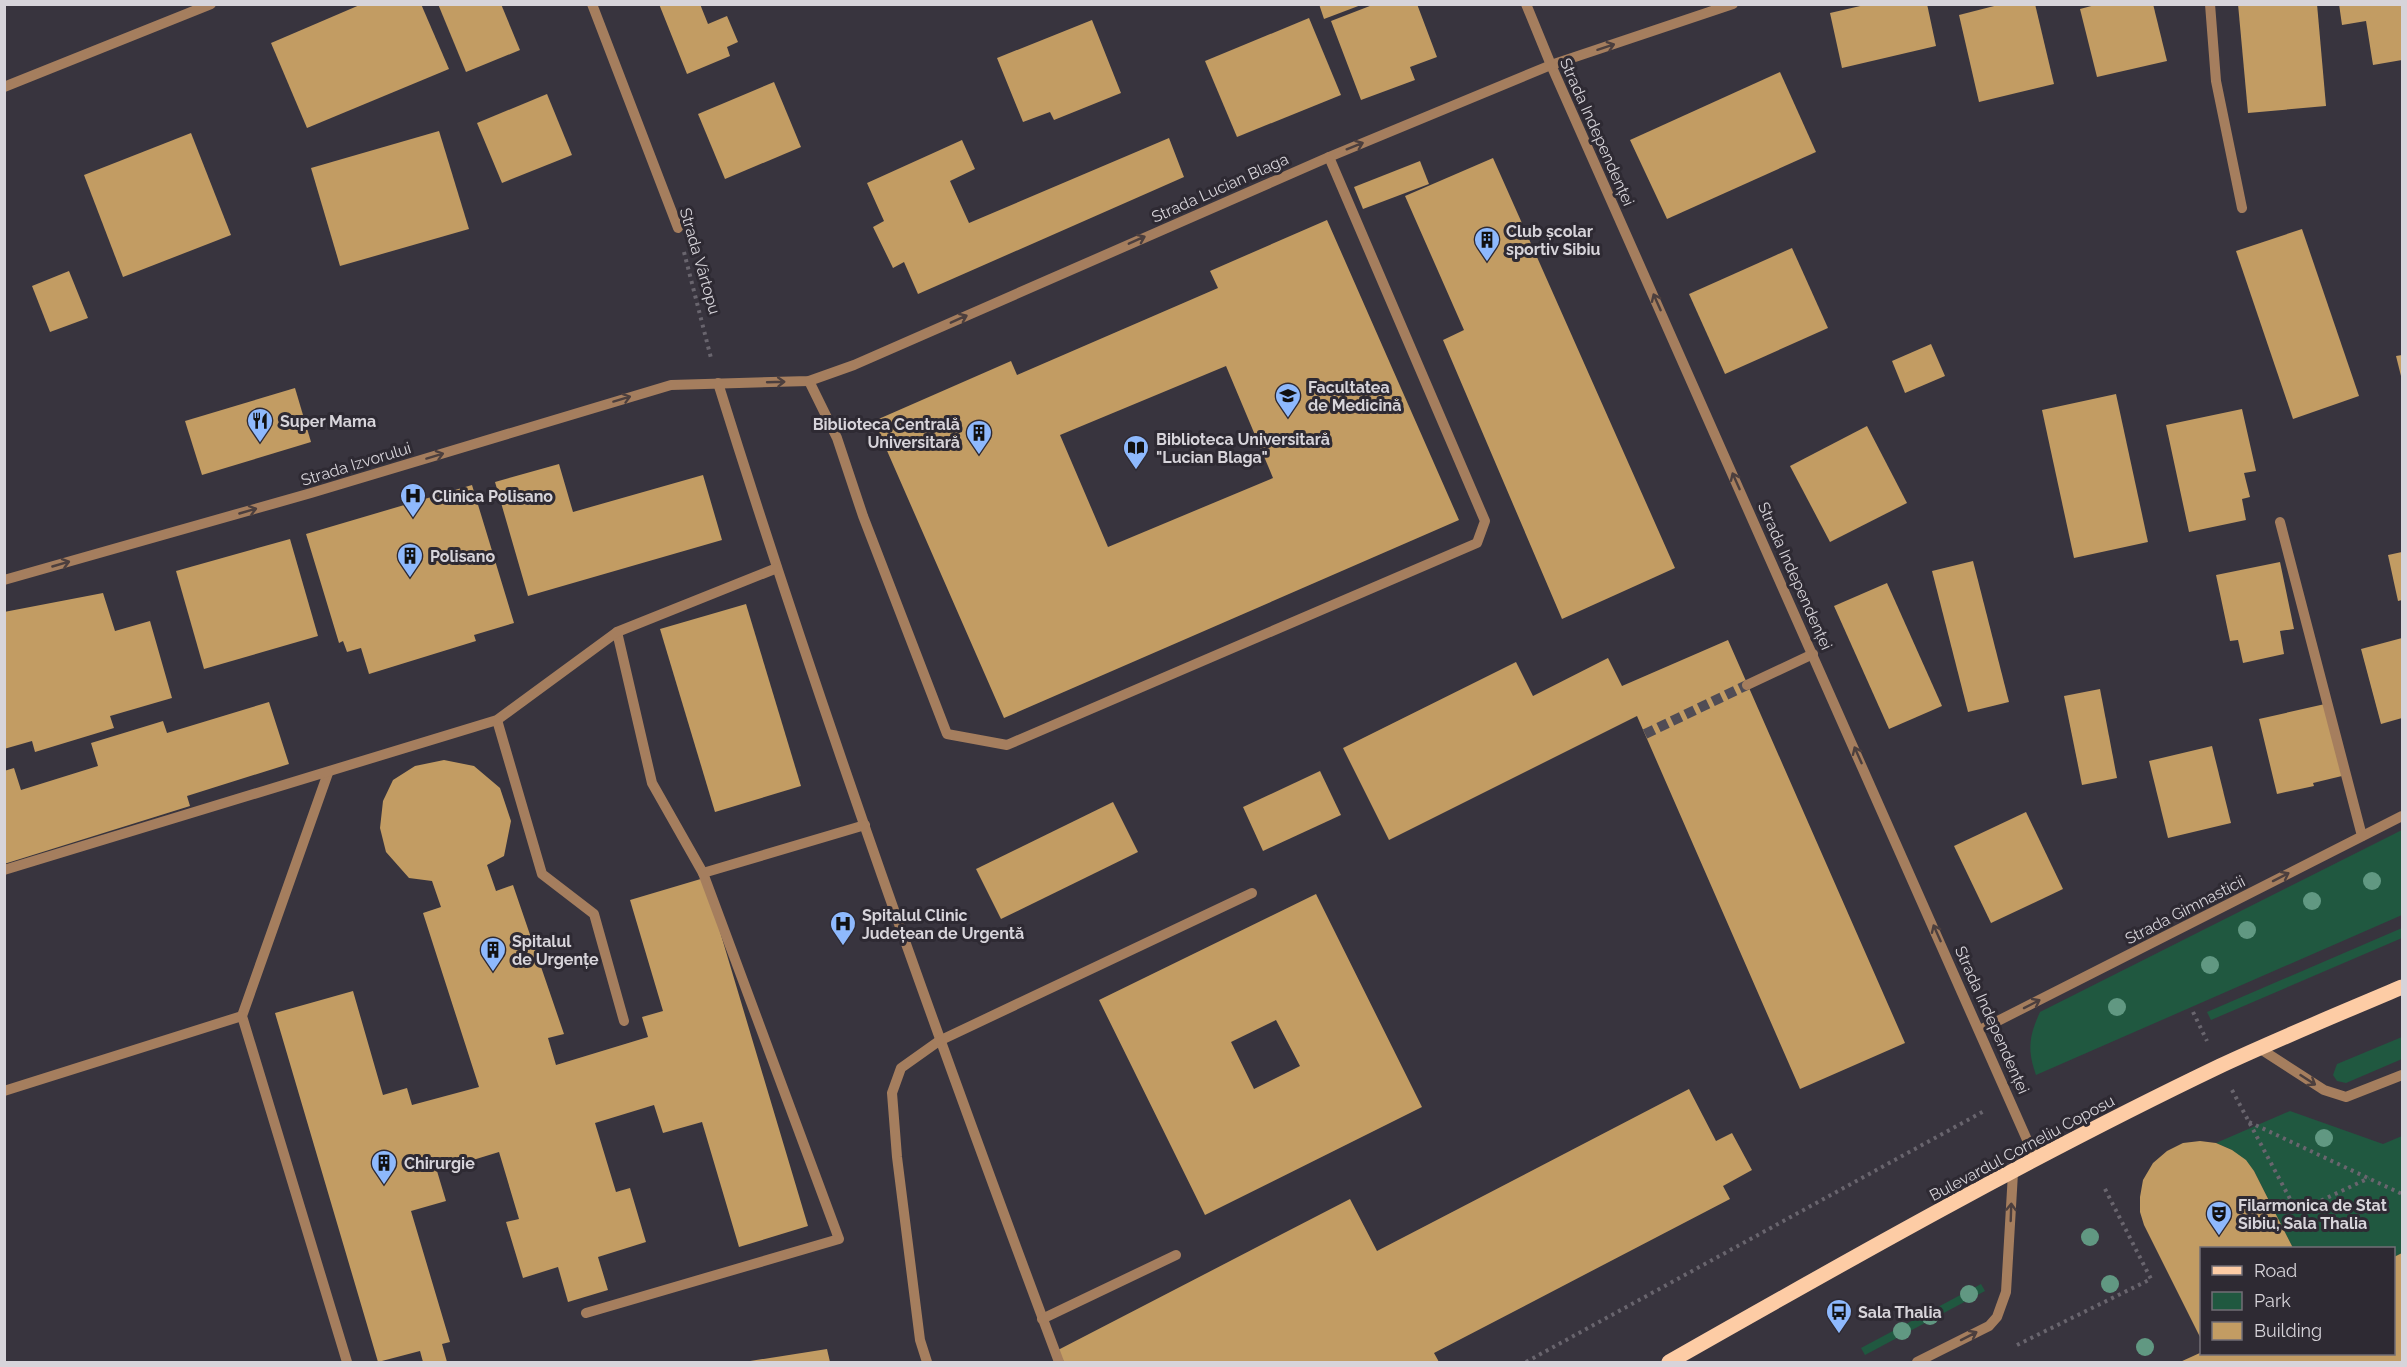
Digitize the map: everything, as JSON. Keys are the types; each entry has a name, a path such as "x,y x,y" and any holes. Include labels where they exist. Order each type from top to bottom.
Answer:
{"main road":[{"name":"Bulevardul Corneliu Coposu","path":"1669,1362 1839,1265 2036,1160 2220,1066 2403,987"}],"street":[{"path":"4,87 212,4"},
{"name":"Strada Vârtopu","path":"592,4 678,228"},
{"name":"Strada Independenței","path":"1526,4 2036,1160"},
{"name":"Strada Lucian Blaga","path":"718,383 809,381 854,365 1329,157 1551,65 1733,4"},
{"path":"2210,4 2216,81 2242,208"},
{"path":"809,381 837,438 863,516 947,734 1007,745 1477,543 1485,522 1329,157"},
{"path":"718,383 764,530 939,1041 1059,1362"},
{"name":"Strada Izvorului","path":"4,580 311,493 671,385 718,383"},
{"path":"2280,522 2362,836"},
{"path":"4,870 497,720 617,632 777,568"},
{"path":"586,1313 839,1239 703,873 652,783 617,632"},
{"path":"1747,685 1813,654"},
{"path":"497,720 542,874 594,914 624,1022"},
{"path":"328,773 242,1016 347,1362"},
{"name":"Strada Gimnasticii","path":"1980,1030 2403,816"},
{"path":"703,873 865,825"},
{"path":"927,1362 918,1329 897,1157 892,1093 900,1068 939,1041 1252,893"},
{"path":"4,1091 242,1016"},
{"path":"2259,1048 2324,1090 2346,1097 2403,1075"},
{"path":"1917,1362 1989,1326 1997,1317 2006,1292 2013,1173"},
{"path":"1042,1318 1176,1255"}],"path":[{"name":"Strada Vârtopu","path":"678,228 718,383"},
{"path":"2193,1012 2248,1122 2297,1212 2369,1178"},
{"path":"1526,1362 2009,1097"},
{"path":"2248,1122 2403,1194"},
{"path":"2017,1345 2151,1279 2103,1185"}],"green space":[{"path":"2402,830 2402,915 2036,1075 2030,1043 2040,1012"},
{"path":"2402,928 2402,938 2211,1020 2207,1012"},
{"path":"2402,1037 2402,1059 2346,1083 2337,1081 2333,1075 2337,1064"},
{"path":"2290,1111 2383,1144 2402,1136 2402,1253 2395,1256 2395,1247 2292,1247 2254,1171 2232,1150 2216,1143"},
{"path":"1981,1284 1985,1291 1865,1355 1861,1348"}],"building":[{"path":"362,4 421,4 449,69 307,128 271,43"},
{"path":"438,4 501,4 520,50 466,72"},
{"path":"659,4 700,4 708,24 727,16 738,42 727,47 730,56 687,74"},
{"path":"1319,4 1361,4 1361,5 1324,19"},
{"path":"1375,4 1417,4 1437,57 1410,67 1415,80 1361,100 1331,21"},
{"path":"1869,4 1927,4 1936,46 1842,68 1830,13"},
{"path":"2002,4 2035,4 2054,84 1979,102 1959,15"},
{"path":"2099,4 2153,4 2167,61 2097,77 2080,9"},
{"path":"2238,4 2317,4 2326,106 2248,113"},
{"path":"2339,4 2402,4 2402,60 2373,65 2366,21 2342,25"},
{"path":"1309,18 1341,95 1237,137 1205,61"},
{"path":"1092,20 1121,93 1054,120 1050,112 1023,122 997,58"},
{"path":"1780,72 1816,152 1667,219 1630,140"},
{"path":"774,82 801,147 725,179 698,114"},
{"path":"547,94 572,155 502,183 477,123"},
{"path":"439,131 469,229 340,266 311,168"},
{"path":"191,133 231,235 123,277 84,175"},
{"path":"1169,138 1184,177 918,294 904,262 893,268 873,227 884,221 867,183 962,140 975,169 950,181 969,223"},
{"path":"1493,158 1675,568 1562,619 1443,340 1464,330 1405,196"},
{"path":"1420,161 1429,184 1363,209 1354,187"},
{"name":"Biblioteca Centrală Universitară","path":"1327,220 1459,520 1004,718 874,421 1011,361 1017,375 1218,288 1210,271","holes":["1226,366 1273,478 1108,547 1060,435"]},
{"path":"2302,229 2359,396 2293,419 2236,251"},
{"path":"1792,248 1828,328 1725,374 1689,294"},
{"path":"69,271 88,318 50,332 32,286"},
{"path":"1931,344 1945,376 1905,393 1892,361"},
{"path":"2402,355 2402,380 2396,356"},
{"path":"295,388 311,442 202,475 185,421"},
{"path":"2116,394 2148,542 2074,558 2042,410"},
{"path":"2242,409 2256,471 2244,473 2250,497 2242,499 2246,520 2189,532 2166,425"},
{"path":"1867,426 1907,503 1830,542 1790,466"},
{"path":"559,464 573,512 703,475 722,540 528,596 495,482"},
{"name":"Polisano","path":"472,485 514,623 474,635 476,641 369,674 361,648 347,652 343,641 339,643 306,534"},
{"path":"290,539 318,636 204,669 176,571"},
{"path":"2402,552 2402,600 2398,601 2388,555"},
{"path":"1973,561 2009,702 1968,712 1932,571"},
{"path":"2280,562 2294,629 2280,631 2284,654 2243,663 2238,640 2230,641 2216,575"},
{"path":"1887,583 1942,706 1889,729 1834,606"},
{"path":"103,593 115,631 150,621 172,698 110,716 114,728 35,752 32,741 4,749 4,612"},
{"path":"746,604 801,786 715,812 660,629"},
{"path":"2402,638 2402,718 2381,724 2361,649"},
{"path":"1728,640 1905,1043 1800,1089 1637,716 1389,840 1343,748 1516,662 1533,696 1608,658 1622,686"},
{"path":"2100,689 2117,778 2082,785 2064,696"},
{"path":"269,702 289,764 187,796 190,806 4,864 4,771 14,768 21,790 98,766 91,743 163,721 167,733"},
{"path":"2325,704 2342,776 2313,783 2314,786 2277,794 2259,719"},
{"path":"2212,746 2231,823 2168,838 2149,761"},
{"path":"444,760 474,766 500,788 511,821 504,856 487,865 496,891 513,885 564,1034 548,1038 556,1065 648,1037 642,1017 663,1011 630,900 704,878 808,1226 739,1247 702,1122 663,1133 654,1105 595,1123 616,1192 630,1188 646,1242 598,1257 608,1290 568,1302 558,1267 523,1278 506,1222 519,1219 499,1152 437,1171 446,1201 411,1211 450,1342 442,1344 447,1362 423,1362 420,1351 378,1362 275,1013 353,991 383,1095 407,1088 412,1105 479,1087 423,913 441,907 432,881 409,878 386,852 380,828 383,801 393,780 415,766"},
{"path":"1320,771 1341,815 1263,851 1243,807"},
{"path":"1113,802 1138,852 1001,919 976,869"},
{"path":"2026,812 2063,889 1991,923 1954,846"},
{"path":"1316,894 1422,1107 1205,1215 1099,1000","holes":["1276,1020 1300,1066 1254,1089 1231,1042"]},
{"path":"1689,1089 1716,1141 1732,1133 1752,1170 1723,1186 1730,1199 1434,1353 1439,1362 1064,1362 1058,1350 1350,1199 1377,1251"},
{"name":"Filarmonica de Stat Sibiu, Sala Thalia","path":"2200,1141 2216,1143 2246,1160 2254,1171 2292,1247 2200,1247 2200,1337 2144,1225 2140,1212 2143,1180 2153,1163 2167,1151 2183,1143"},
{"name":"Filarmonica de Stat Sibiu, Sala Thalia","path":"2402,1253 2402,1362 2180,1362 2200,1353 2200,1355 2395,1355 2395,1256"},
{"path":"827,1349 830,1362 750,1362 750,1361"}],"tunnel":[{"path":"1645,734 1747,685"}],"place":[{"name":"Club școlar sportiv Sibiu","path":"1487,263"},
{"name":"Facultatea de Medicină","path":"1288,419"},
{"name":"Super Mama","path":"260,444"},
{"name":"Biblioteca Centrală Universitară","path":"979,456"},
{"name":"Biblioteca Universitară \"Lucian Blaga\"","path":"1136,471"},
{"name":"Clinica Polisano","path":"413,519"},
{"name":"Polisano","path":"410,579"},
{"name":"Spitalul Clinic Județean de Urgentă","path":"843,947"},
{"name":"Spitalul de Urgențe","path":"493,973"},
{"name":"Chirurgie","path":"384,1186"},
{"name":"Filarmonica de Stat Sibiu, Sala Thalia","path":"2219,1237"},
{"name":"Sala Thalia","path":"1839,1335"}]}
